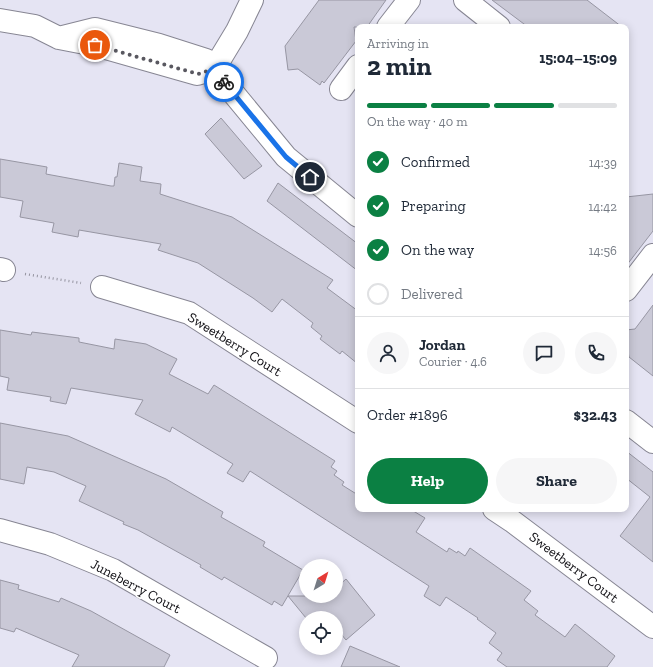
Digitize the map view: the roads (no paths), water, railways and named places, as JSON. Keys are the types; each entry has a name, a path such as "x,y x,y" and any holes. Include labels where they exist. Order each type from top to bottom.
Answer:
{"street":[{"path":"214,69 238,31 252,0"},
{"path":"390,24 409,0"},
{"path":"464,0 495,24"},
{"path":"0,20 35,26 58,38 95,45 206,60 286,157 355,214"},
{"path":"341,89 355,70"},
{"path":"629,288 646,277 653,255"},
{"name":"Sweetberry Court","path":"102,287 189,313 355,420"},
{"path":"629,423 653,442"},
{"name":"Sweetberry Court","path":"498,512 653,627"},
{"name":"Juneberry Court","path":"0,530 50,544 113,570 266,658"}]}
